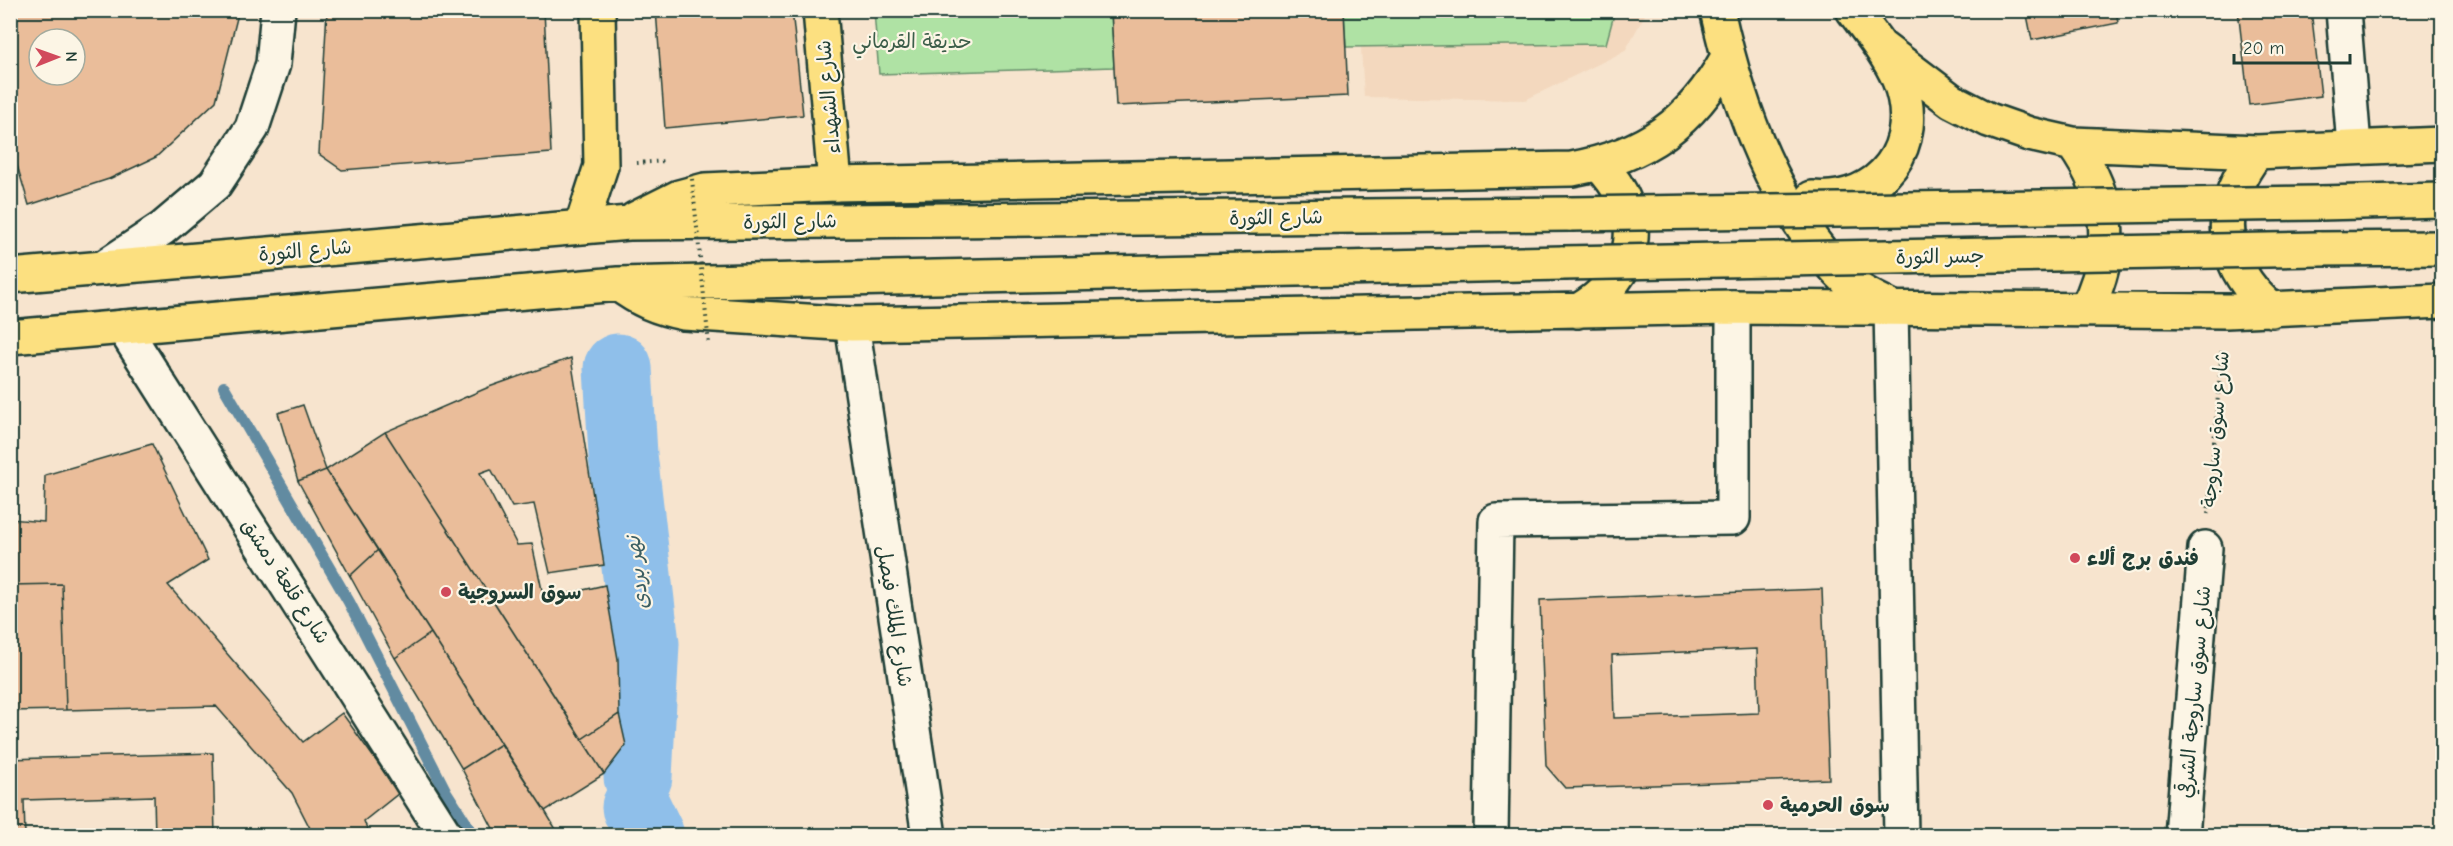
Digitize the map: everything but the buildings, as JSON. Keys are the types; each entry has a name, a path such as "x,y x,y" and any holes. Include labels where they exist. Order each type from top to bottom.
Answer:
{"main road":[{"path":"582,225 601,166 598,10"},
{"name":"شارع الشهداء","path":"820,10 835,184"},
{"path":"1717,10 1728,57 1775,183 1823,253 1851,285 1891,307"},
{"path":"1775,183 1802,197 1834,200 1864,191 1888,171 1904,142 1907,111 1899,81 1882,48 1853,10"},
{"path":"1882,48 1952,101 1980,115 2029,134 2073,144 2257,152 2354,146 2442,144"},
{"path":"629,223 662,204 705,190 835,184 1545,170 1599,164 1632,153 1680,121 1711,87 1728,57"},
{"path":"2073,144 2096,182 2106,225 2103,269 2086,310"},
{"path":"2257,152 2241,172 2231,196 2226,222 2229,247 2238,272 2253,293 2272,310"},
{"path":"1578,311 1601,297 1618,279 1628,256 1632,230 1628,205 1620,190 1599,164"},
{"name":"شارع الثورة","path":"10,276 582,225 629,223 1571,214 2442,200"},
{"name":"جسر الثورة","path":"618,284 1563,263 2442,248"},
{"path":"10,337 618,284 652,306 684,313 852,324 1733,307 2226,311 2442,301"}],"street":[{"path":"103,268 163,228 215,184 252,128 273,64 278,10"},
{"path":"2343,10 2354,146"},
{"path":"1491,836 1496,520 1732,518 1733,307"},
{"path":"1891,307 1901,836"},
{"name":"شارع الملك فيصل","path":"852,324 928,836"},
{"name":"شارع قلعة دمشق","path":"123,327 446,836"},
{"name":"شارع سوق ساروجة الشرقي","path":"2182,836 2205,548"}],"path":[{"path":"601,166 676,160"},
{"path":"692,179 709,345"},
{"name":"شارع سوق ساروجة","path":"2205,548 2226,311"}],"shaded area":[{"path":"1615,11 1647,11 1625,51 1525,100 1364,97 1361,47 1606,44"}],"green space":[{"path":"1344,10 1615,11 1606,44 1346,47"},
{"name":"حديقة القرماني","path":"874,11 1111,11 1114,67 879,74"}],"waterway":[{"name":"نهر بردى","path":"618,368 623,455 645,644 638,777"},
{"path":"224,387 349,602 446,792 474,836"},
{"name":"نهر بردى","path":"636,807 650,836"}],"place":[{"name":"فندق برج ألاء","path":"2075,558"},
{"name":"سوق السروجية","path":"446,592"},
{"name":"سوق الحرمية","path":"1768,805"}]}
